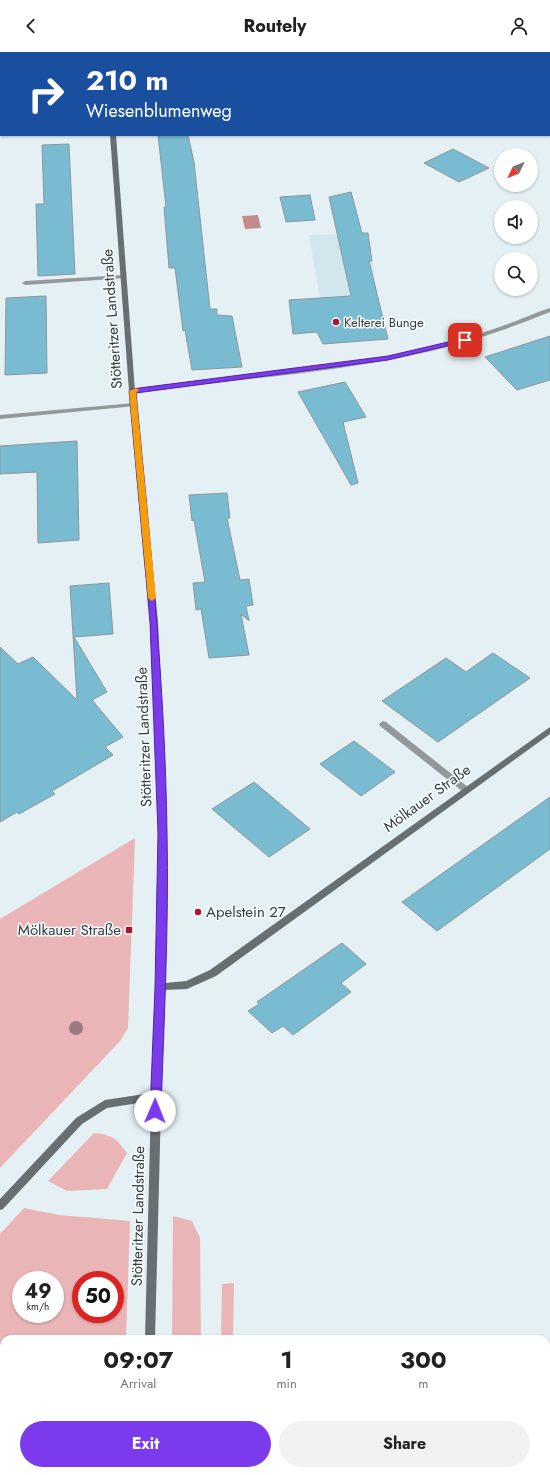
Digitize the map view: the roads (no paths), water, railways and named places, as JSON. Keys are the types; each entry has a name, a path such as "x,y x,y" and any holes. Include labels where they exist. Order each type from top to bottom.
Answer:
{"main road":[{"name":"Stötteritzer Landstraße","path":"113,136 132,391 155,638 163,833 150,1335"},
{"name":"Mölkauer Straße","path":"160,988 187,985 213,973 465,789 550,730"},
{"path":"0,1206 79,1121 105,1104 156,1096"}],"street":[{"path":"25,283 124,277"},
{"path":"132,391 388,358 465,340 530,319 550,310"},
{"path":"0,417 134,405"},
{"path":"383,724 465,789"}],"place":[{"name":"Kelterei Bunge","path":"336,322"},
{"name":"Apelstein 27","path":"198,912"},
{"name":"Mölkauer Straße","path":"129,930"}]}
